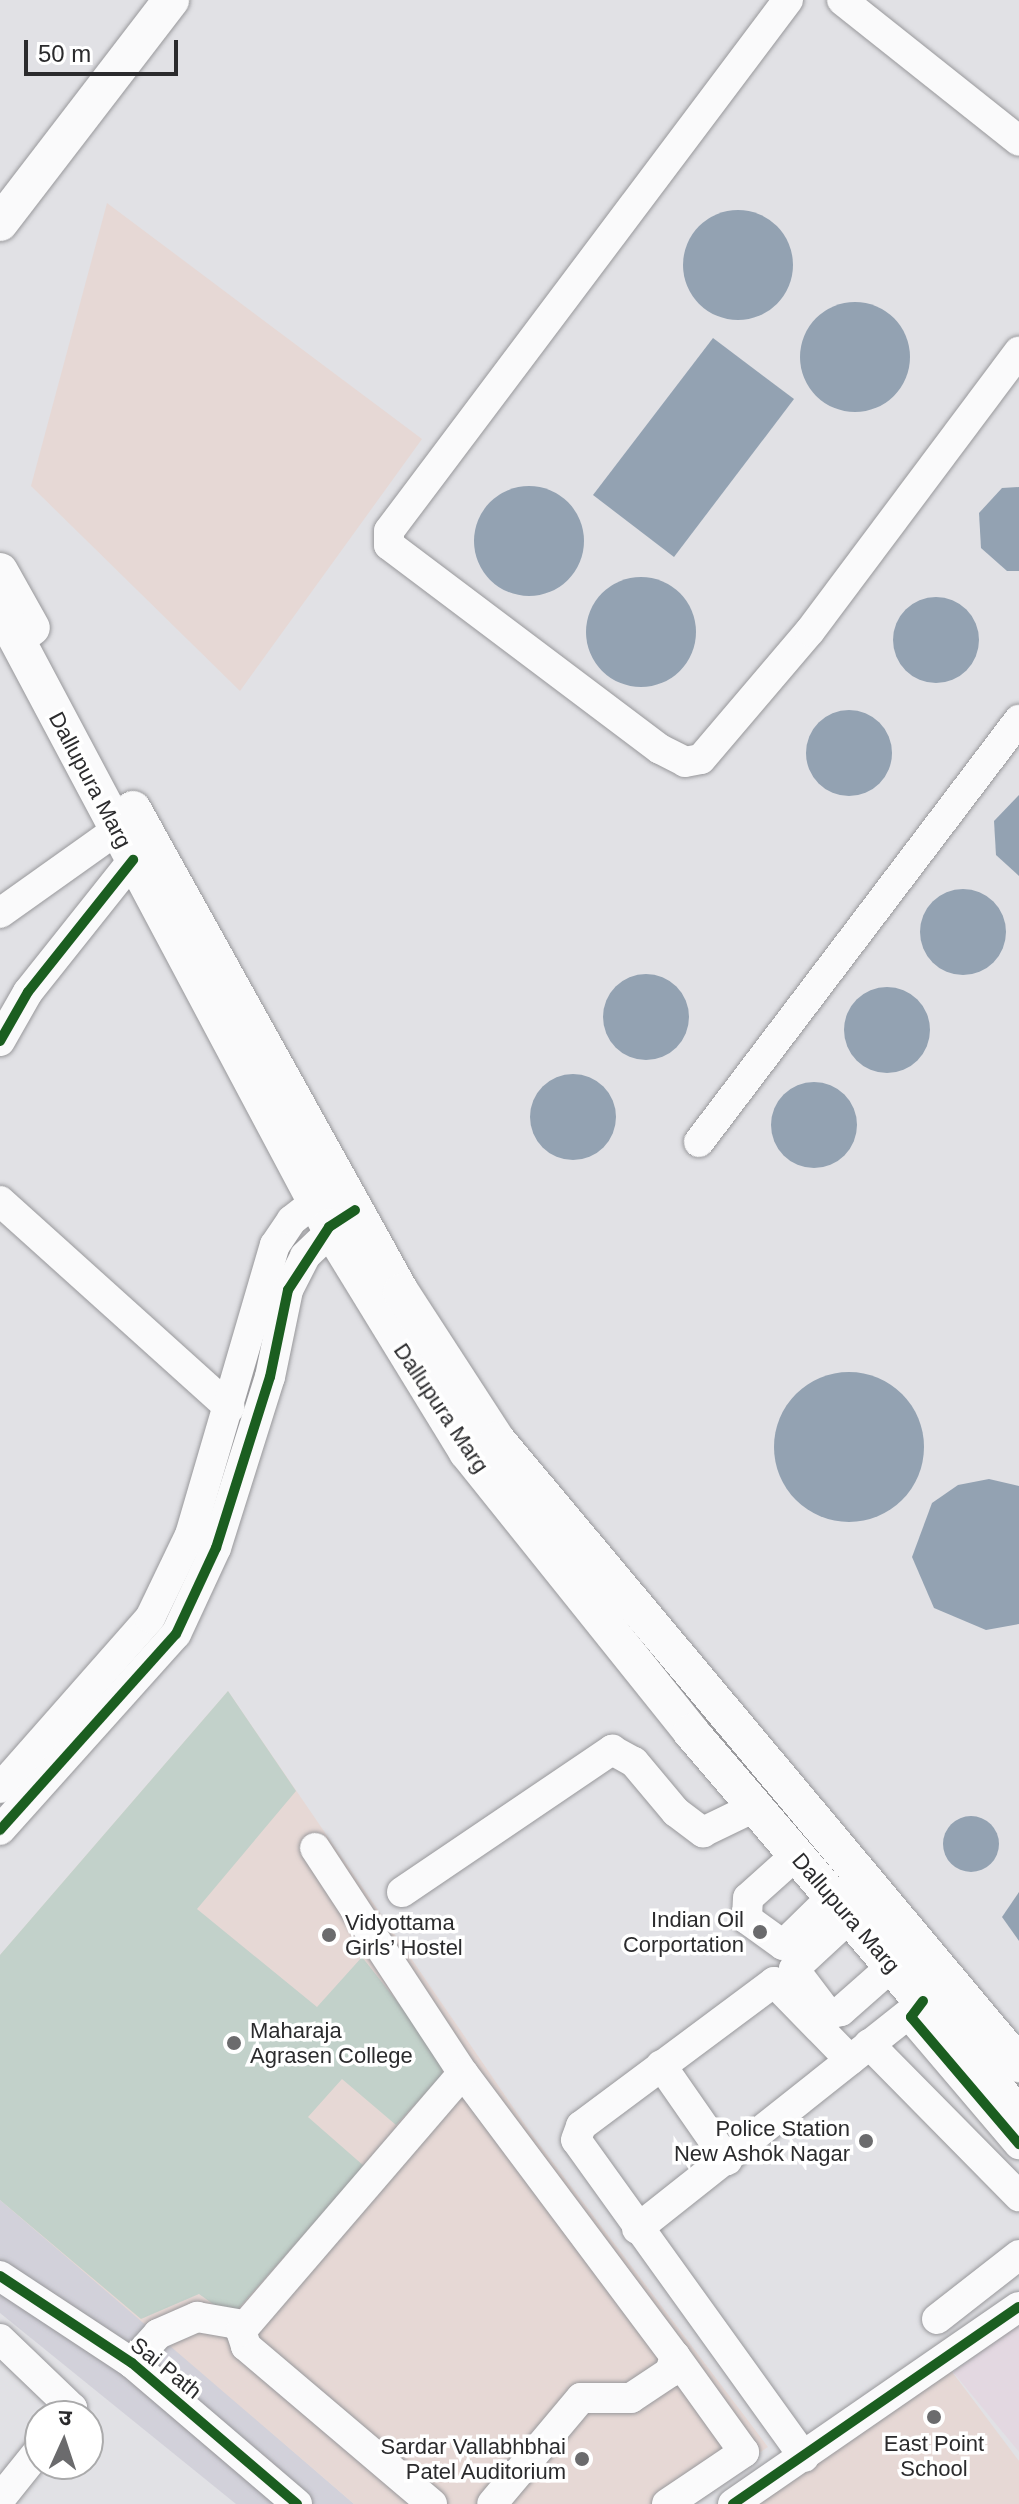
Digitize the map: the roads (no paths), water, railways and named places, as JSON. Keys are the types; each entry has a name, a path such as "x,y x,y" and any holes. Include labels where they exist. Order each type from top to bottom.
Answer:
{"main road":[{"path":"3,214 171,0"},
{"name":"Dallupura Marg","path":"0,571 467,1452 755,1807 892,1966 916,2007 1019,2115"},
{"name":"Dallupura Marg","path":"0,608 125,845 335,1205 497,1440 1019,2064"}],"street":[{"path":"788,0 389,531 389,545 660,749 685,762 701,759 810,631 1019,352"},
{"path":"842,0 1019,141"},
{"path":"699,1142 1019,720"},
{"path":"0,913 125,845"},
{"path":"0,1041 28,992 125,845"},
{"path":"0,1201 230,1408"},
{"path":"0,1788 150,1618 190,1535 230,1408 275,1245 335,1205"},
{"path":"0,1830 176,1634 216,1548 270,1377 288,1290 335,1205"},
{"path":"402,1892 612,1750 634,1762 676,1812 703,1832 755,1807"},
{"path":"315,1848 463,2073 744,2452 667,2504"},
{"path":"796,1855 748,1898 747,1919 783,1945 840,1908"},
{"path":"840,1908 794,1969 828,2014 841,2011 892,1966"},
{"path":"804,2457 579,2150 577,2134 661,2065 774,1982 860,2052 1019,2196"},
{"path":"637,2229 916,2007 1019,2144"},
{"path":"661,2065 727,2160"},
{"path":"432,2504 246,2346 243,2325 463,2073"},
{"path":"937,2319 1019,2255"},
{"name":"Sai Path","path":"0,2276 132,2363 279,2498"},
{"path":"733,2504 1019,2307"},
{"path":"132,2363 158,2334 197,2317 243,2325"},
{"path":"0,2339 64,2400"},
{"path":"492,2504 581,2398 631,2398 670,2372 675,2356"},
{"path":"0,2499 24,2469"}],"water":[{"path":"738,210 759,214 777,226 789,244 793,265 789,286 777,304 759,316 738,320 717,316 699,304 687,286 683,265 687,244 699,226 717,214"},
{"path":"855,302 876,306 894,318 906,336 910,357 906,378 894,396 876,408 855,412 834,408 816,396 804,378 800,357 804,336 816,318 834,306"},
{"path":"713,338 794,399 674,557 593,495"},
{"path":"529,486 550,490 568,502 580,520 584,541 580,562 568,580 550,592 529,596 508,592 490,580 478,562 474,541 478,520 490,502 508,490"},
{"path":"1019,487 1019,571 1007,571 981,548 979,513 1002,488"},
{"path":"641,577 662,581 680,593 692,611 696,632 692,653 680,671 662,683 641,687 620,683 602,671 590,653 586,632 590,611 602,593 620,581"},
{"path":"936,597 953,600 967,609 976,623 979,640 976,657 967,671 953,680 936,683 919,680 905,671 896,657 893,640 896,623 905,609 919,600"},
{"path":"849,710 866,713 880,722 889,736 892,753 889,770 880,784 866,793 849,796 832,793 818,784 809,770 806,753 809,736 818,722 832,713"},
{"path":"1019,795 1019,876 996,855 994,821"},
{"path":"955,889 971,889 994,901 1003,915 1006,932 1003,949 994,963 971,975 955,975 939,968 927,956 920,940 920,924 927,908 939,896"},
{"path":"638,974 654,974 677,986 686,1000 689,1017 686,1034 677,1048 654,1060 638,1060 622,1053 610,1041 603,1025 603,1009 610,993 622,981"},
{"path":"879,987 895,987 918,999 927,1013 930,1030 927,1047 918,1061 895,1073 879,1073 863,1066 851,1054 844,1038 844,1022 851,1006 863,994"},
{"path":"573,1074 590,1077 604,1086 613,1100 616,1117 613,1134 604,1148 590,1157 573,1160 556,1157 542,1148 533,1134 530,1117 533,1100 542,1086 556,1077"},
{"path":"814,1082 831,1085 845,1094 854,1108 857,1125 854,1142 845,1156 831,1165 814,1168 797,1165 783,1156 774,1142 771,1125 774,1108 783,1094 797,1085"},
{"path":"849,1372 878,1378 902,1394 918,1418 924,1447 918,1476 902,1500 878,1516 849,1522 820,1516 796,1500 780,1476 774,1447 780,1418 796,1394 820,1378"},
{"path":"989,1479 1019,1486 1019,1624 986,1630 934,1608 912,1557 932,1503 958,1485"},
{"path":"971,1816 991,1824 999,1844 991,1864 971,1872 951,1864 943,1844 951,1824"},
{"path":"1019,1892 1019,1941 1002,1917"}],"place":[{"name":"Indian Oil Corportation","path":"760,1932"},
{"name":"Vidyottama Girls’ Hostel","path":"329,1935"},
{"name":"Maharaja Agrasen College","path":"234,2043"},
{"name":"Police Station New Ashok Nagar","path":"866,2141"},
{"name":"East Point School","path":"934,2417"},
{"name":"Sardar Vallabhbhai Patel Auditorium","path":"582,2459"}]}
